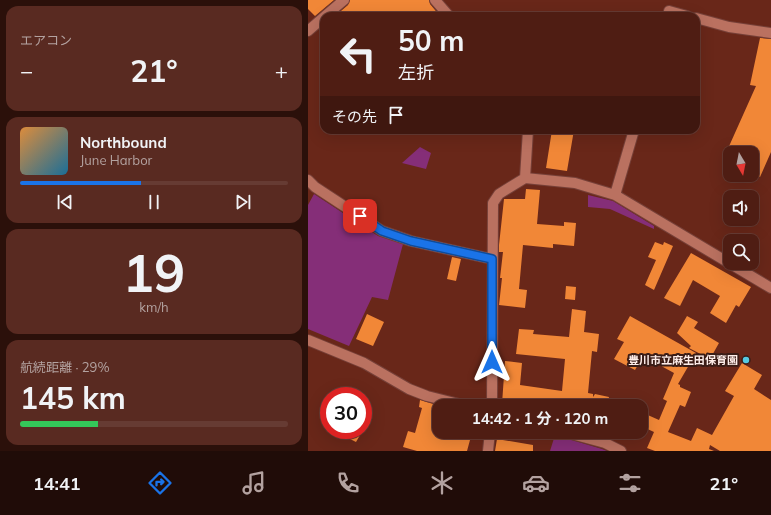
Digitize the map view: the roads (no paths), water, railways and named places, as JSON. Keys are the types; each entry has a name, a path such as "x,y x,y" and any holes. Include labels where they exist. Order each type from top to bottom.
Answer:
{"street":[{"path":"331,12 344,0"},
{"path":"435,0 446,12"},
{"path":"700,19 729,27 771,33"},
{"path":"308,31 320,21"},
{"path":"525,178 528,134"},
{"path":"615,195 633,134"},
{"path":"492,399 492,203 499,194 525,178 575,183 615,195 771,288"},
{"path":"308,180 315,187 382,231 411,241 492,259"},
{"path":"308,340 364,363 409,389 439,399"},
{"path":"488,451 489,439"},
{"path":"590,439 605,443 621,451"}],"place":[{"name":"豊川市立麻生田保育園","path":"746,360"}]}
